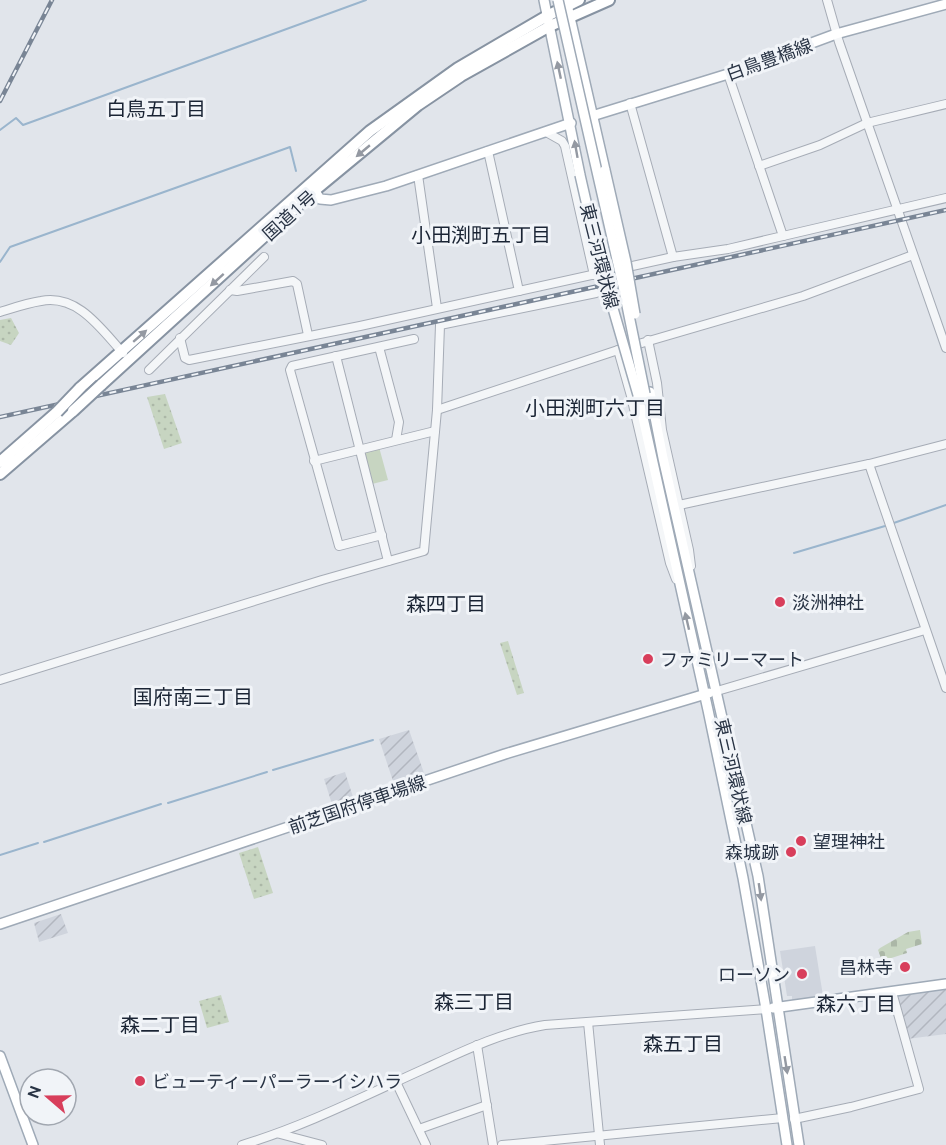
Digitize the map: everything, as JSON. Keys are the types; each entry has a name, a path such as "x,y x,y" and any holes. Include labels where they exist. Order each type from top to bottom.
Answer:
{"highway":[{"name":"国道1号","path":"0,462 57,412 80,388 124,355 312,187 370,131 458,68 549,21 565,6 579,0"},
{"name":"国道1号","path":"565,6 609,0"},
{"name":"国道1号","path":"0,474 101,385 124,355"}],"main road":[{"name":"東三河環状線","path":"544,0 601,267 644,394 677,505 691,581 758,876 799,1145"},
{"name":"白鳥豊橋線","path":"592,116 728,74 836,34 946,4"},
{"name":"東三河環状線","path":"565,6 626,262 644,394 664,510 743,878 787,1145"},
{"name":"東三河環状線","path":"565,6 658,459 664,510"},
{"path":"312,187 320,199 331,200 386,186 571,123"},
{"name":"東三河環状線","path":"658,459 677,505"},
{"name":"前芝国府停車場線","path":"0,924 504,754 717,691"},
{"path":"766,1009 946,984"},
{"path":"0,1056 33,1145"}],"street":[{"path":"826,0 913,255 943,331 946,348"},
{"path":"728,74 783,236"},
{"path":"630,104 673,257"},
{"path":"759,166 820,145 867,123 946,104"},
{"path":"546,132 562,141 565,146 594,275"},
{"path":"488,151 519,291"},
{"path":"418,175 437,308"},
{"path":"180,338 185,358 189,360 673,257 728,249 946,198"},
{"path":"437,410 648,340 803,296 913,255"},
{"path":"149,370 264,257"},
{"path":"230,290 237,291 294,281 297,284 308,335"},
{"path":"0,680 424,551 437,410 440,325 596,293"},
{"path":"0,312 39,301 52,300 68,303 87,314 124,355"},
{"path":"382,535 339,546 290,370 292,366 414,339"},
{"path":"648,340 677,505 868,464 946,444"},
{"path":"379,347 399,422 396,440"},
{"path":"618,350 670,563 680,589"},
{"path":"336,356 388,561"},
{"path":"314,461 435,431"},
{"path":"868,464 946,688"},
{"path":"717,691 925,630"},
{"path":"794,1119 919,1089 891,992"},
{"path":"242,1145 279,1134 477,1045 528,1027 766,1009"},
{"path":"588,1022 600,1145"},
{"path":"477,1045 493,1145"},
{"path":"396,1082 426,1145"},
{"path":"419,1129 487,1105"},
{"path":"502,1145 783,1118"},
{"path":"279,1134 322,1145"}],"shaded area":[{"path":"409,730 424,773 394,784 379,739"},
{"path":"345,772 353,797 332,804 324,779"},
{"path":"61,914 68,933 39,942 34,923"},
{"name":"ローソン","path":"815,946 823,996 792,1000 792,996 787,996 780,951"},
{"path":"946,989 946,1034 907,1039 897,996"}],"green space":[{"path":"11,318 19,333 11,345 0,341 0,320"},
{"path":"165,394 182,443 164,449 147,397"},
{"path":"379,447 388,480 372,484 364,451"},
{"path":"508,641 524,693 517,695 500,643"},
{"path":"258,847 273,893 254,899 239,853"},
{"path":"920,930 922,944 906,949 907,953 882,961 878,950 880,948 908,932"},
{"path":"221,995 229,1022 207,1028 199,1001"}],"waterway":[{"path":"0,130 16,118 23,125 366,0"},
{"path":"0,262 10,247 290,147 296,171"},
{"path":"794,553 946,505"},
{"path":"273,770 373,740"},
{"path":"168,803 267,772"},
{"path":"44,842 161,804"},
{"path":"0,855 38,843"}],"railway":[{"path":"0,101 52,0"},
{"path":"0,417 946,210"}],"place":[{"name":"淡洲神社","path":"780,602"},
{"name":"ファミリーマート","path":"648,659"},
{"name":"望理神社","path":"801,841"},
{"name":"森城跡","path":"791,852"},
{"name":"昌林寺","path":"905,967"},
{"name":"ローソン","path":"802,974"},
{"name":"ビューティーパーラーイシハラ","path":"140,1081"}],"district":[{"name":"白鳥五丁目","path":"156,108"},
{"name":"小田渕町五丁目","path":"481,234"},
{"name":"小田渕町六丁目","path":"595,407"},
{"name":"森四丁目","path":"446,603"},
{"name":"国府南三丁目","path":"193,696"},
{"name":"森三丁目","path":"474,1001"},
{"name":"森六丁目","path":"856,1003"},
{"name":"森二丁目","path":"160,1024"},
{"name":"森五丁目","path":"683,1043"}]}
